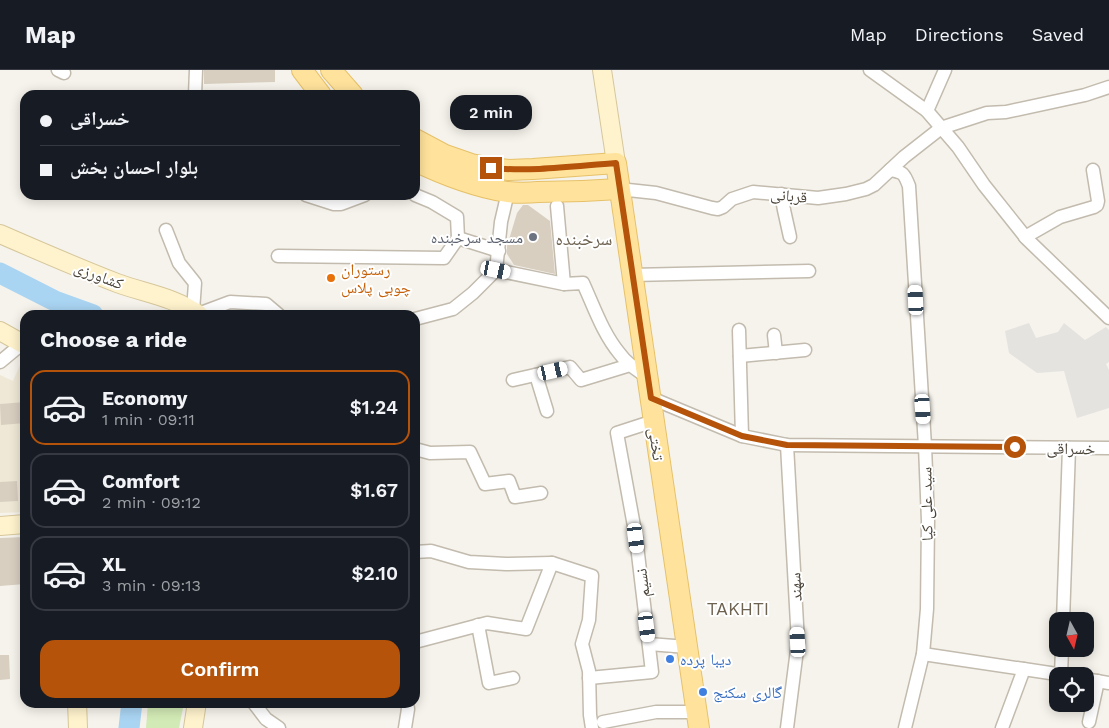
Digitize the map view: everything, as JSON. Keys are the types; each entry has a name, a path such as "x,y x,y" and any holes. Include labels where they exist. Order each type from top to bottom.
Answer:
{"main road":[{"path":"302,70 317,90"},
{"path":"331,70 347,90"},
{"name":"تختی","path":"602,70 698,720"},
{"path":"420,142 445,155 471,164 491,168 510,170 616,163"},
{"path":"420,164 475,184 508,192 576,192 620,189"},
{"path":"571,166 580,169 584,177 583,186 576,192"},
{"name":"کشاورزی","path":"0,234 119,284 158,295 191,310"},
{"path":"0,331 20,342"},
{"path":"0,526 20,524"},
{"path":"77,708 78,728"},
{"path":"193,728 196,708"}],"street":[{"path":"195,90 196,70"},
{"path":"870,70 927,111 958,147 984,186 1025,237 1109,318"},
{"path":"927,111 945,70"},
{"path":"941,128 987,113 1006,112 1085,95 1109,87"},
{"name":"قربانی","path":"620,189 656,193 718,209 724,207 732,199 753,192 811,198 846,194 874,185 904,157 941,128"},
{"name":"سید علی کیا","path":"890,170 899,171 905,175 909,186 928,521 927,609 923,654 905,728"},
{"path":"1025,237 1060,217 1097,205 1093,170"},
{"path":"420,318 453,308 473,293 496,270 501,222 508,192"},
{"path":"781,194 790,237"},
{"path":"278,256 444,258 458,238 458,219 432,202 420,197"},
{"path":"322,200 341,204 352,200"},
{"path":"557,206 564,284"},
{"path":"166,230 179,263 195,283 197,310"},
{"path":"458,238 499,251"},
{"path":"496,270 564,284 583,283 605,331 619,354 630,365 647,377"},
{"path":"632,275 809,271"},
{"path":"206,310 230,302 266,304 273,310"},
{"path":"739,330 742,436"},
{"path":"774,335 776,353"},
{"path":"0,362 20,347"},
{"path":"740,356 805,350"},
{"path":"513,380 570,367 581,380 630,365"},
{"path":"536,374 547,411"},
{"name":"خسراقی","path":"651,398 742,436 787,445 1109,448"},
{"name":"نسیم","path":"589,678 652,672 636,538 617,434 654,421"},
{"name":"سهند","path":"786,728 798,642 787,445"},
{"path":"1062,612 1069,448"},
{"path":"420,451 430,453 470,452 485,484 509,481 515,497 541,493"},
{"path":"420,552 431,551 469,562 506,564 552,563 592,576 589,620 582,644 589,671 590,715 598,725 656,712 698,720"},
{"path":"420,641 488,623 526,629 552,563"},
{"path":"478,625 489,682 513,678"},
{"path":"649,644 687,647"},
{"path":"923,654 1049,673"},
{"path":"1002,728 1024,669"},
{"path":"1089,722 1104,682"},
{"path":"258,708 266,719 279,728"},
{"path":"405,728 408,708"}],"shaded area":[{"path":"1029,323 1036,338 1058,332 1064,323 1085,340 1106,327 1109,330 1109,362 1106,364 1109,370 1109,408 1077,418 1064,371 1037,373 1009,353 1005,331"},
{"path":"20,365 20,512 0,513 0,375 13,381"}],"green space":[{"path":"148,708 183,708 179,728 146,728"}],"building":[{"path":"204,70 275,70 275,82 204,84"},
{"name":"مسجد سرخبنده","path":"523,205 528,205 550,221 555,274 514,265 507,254 507,246 517,213"},
{"path":"20,402 20,423 1,425 0,404"},
{"path":"17,481 18,501 0,502 0,482"},
{"path":"20,537 20,584 0,586 0,538"},
{"path":"0,655 9,655 10,679 0,680"}],"waterway":[{"path":"0,273 57,302 79,310"},
{"path":"129,728 131,708"}],"place":[{"name":"مسجد سرخبنده","path":"533,237"},
{"name":"رستوران چوبی پلاس","path":"331,278"},
{"name":"دیبا پرده","path":"670,659"},
{"name":"گالری سکنج","path":"703,692"}],"district":[{"name":"سرخبنده","path":"584,239"},
{"name":"TAKHTI","path":"738,609"}],"route":[{"path":"491,168 510,170 616,163 651,398 742,436 787,445 1015,447"}]}
